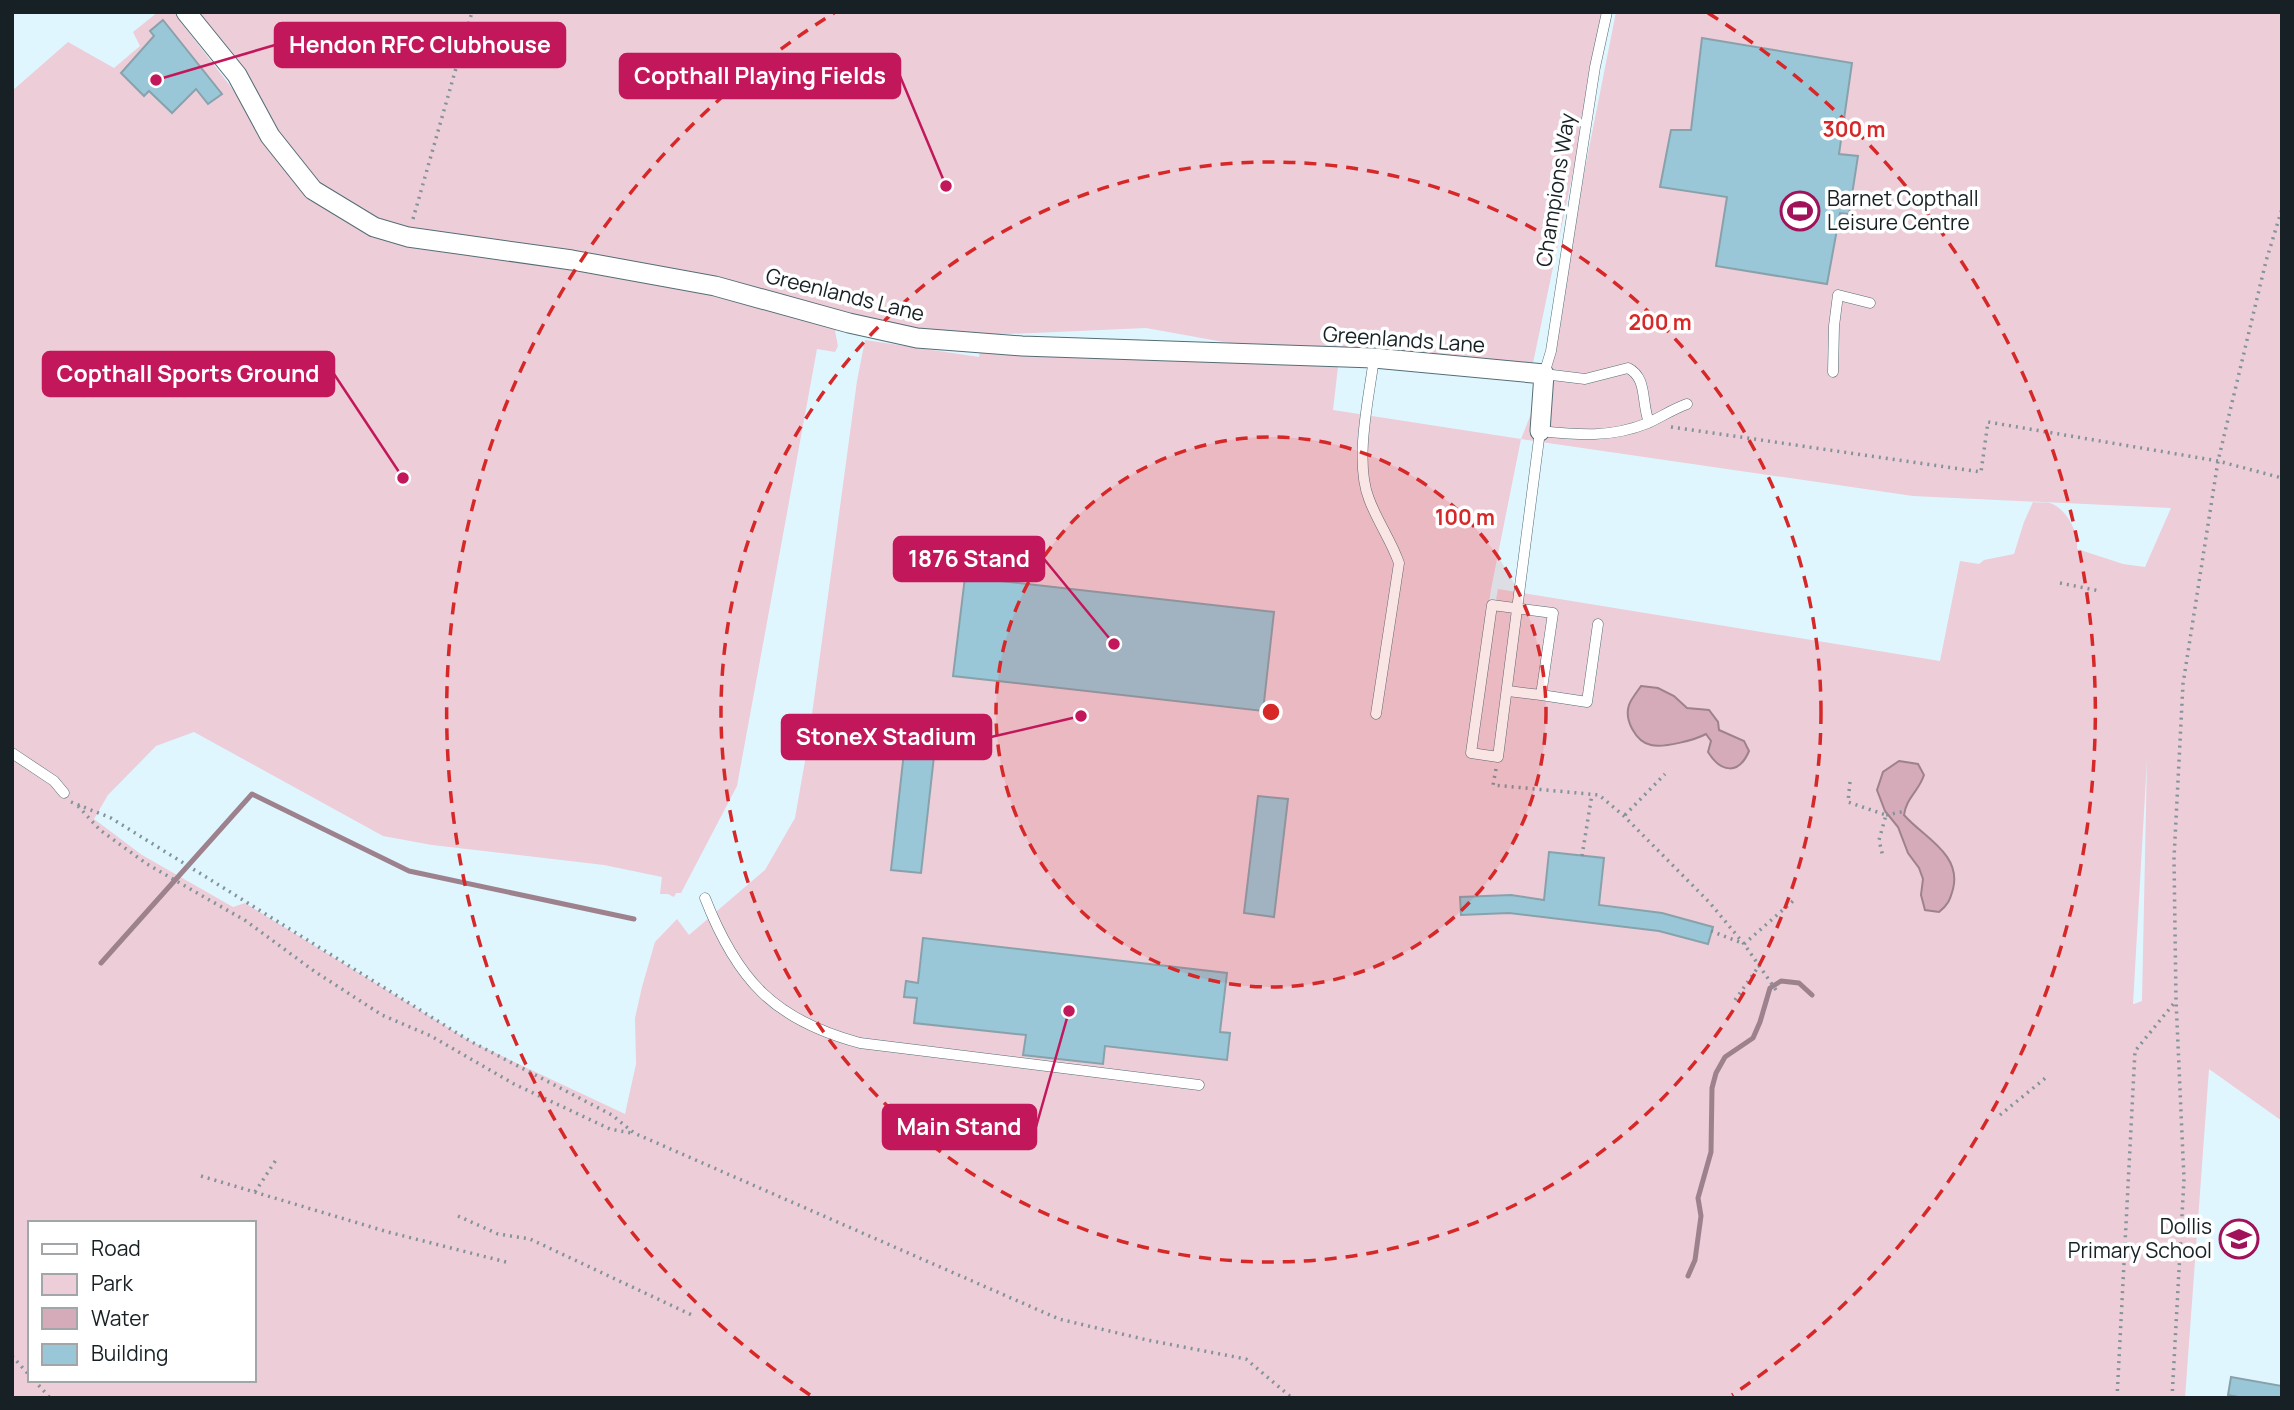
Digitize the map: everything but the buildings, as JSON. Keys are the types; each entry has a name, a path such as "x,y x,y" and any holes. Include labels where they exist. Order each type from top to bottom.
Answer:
{"street":[{"name":"Greenlands Lane","path":"186,12 237,75 270,136 313,190 373,227 408,237 572,261 715,286 849,323 917,338 1022,346 1374,358 1544,374"},
{"path":"1540,431 1544,374"}],"lane":[{"name":"Champions Way","path":"1544,374 1551,351 1595,66 1607,12"},
{"path":"1833,372 1838,295 1870,303"},
{"path":"1374,358 1363,449 1363,474 1368,498 1391,541 1399,563 1376,714"},
{"path":"1544,374 1585,379 1628,368 1636,372 1641,380 1644,411 1649,422"},
{"path":"1541,695 1553,613 1519,609 1492,605 1471,753 1498,757 1519,609 1540,431 1610,435 1649,422 1687,404"},
{"path":"1508,691 1587,702 1598,624"},
{"path":"12,752 54,781 64,793"},
{"path":"705,898 728,950 747,977 770,1001 797,1021 829,1035 860,1043 1199,1085"}],"path":[{"path":"408,237 472,12"},
{"path":"2172,1398 2184,1180 2176,1000 2174,858 2183,684 2218,461 2266,261 2282,209"},
{"path":"1662,432 1672,427 1980,472 1988,422 2218,461 2282,478"},
{"path":"2060,583 2100,591"},
{"path":"1493,756 1496,765 1493,785 1599,795 1625,816 1710,903 1744,944 1776,990"},
{"path":"1625,816 1665,774"},
{"path":"1850,782 1847,802 1886,816 1906,811"},
{"path":"64,793 70,802 111,818 470,1041 612,1115 634,1133"},
{"path":"1581,856 1592,794"},
{"path":"77,805 100,830 147,864 246,921 314,971 382,1014 431,1036 514,1084 610,1129 634,1133 1059,1319 1147,1340 1246,1359 1292,1398"},
{"path":"1883,856 1879,840 1886,816"},
{"path":"1744,944 1793,901"},
{"path":"1711,931 1744,944"},
{"path":"1735,1000 1759,966"},
{"path":"2117,1398 2135,1051 2176,1000"},
{"path":"2000,1115 2048,1076"},
{"path":"255,1192 276,1160"},
{"path":"201,1175 388,1232 510,1263"},
{"path":"458,1216 498,1234 530,1239 694,1316"},
{"path":"12,1356 28,1374"},
{"path":"36,1382 50,1398"}],"green space":[{"path":"158,12 1609,12 1533,363 1301,356 1146,328 917,338 849,323 835,331 838,346 835,352 817,349 737,786 681,893 676,893 674,897 660,894 662,877 604,865 432,845 383,836 194,732 156,746 108,795 94,819 142,855 233,907 245,903 470,1041 625,1114 636,1064 635,1018 655,942 677,919 689,935 765,870 795,818 808,744 857,381 865,340 979,357 980,351 1338,367 1333,410 1521,439 1542,386 1616,12 2282,12 2282,1121 2209,1069 2185,1398 12,1398 12,91 68,42 114,68 140,46 133,32","holes":["180,21 301,161 293,167","1521,439 1913,496 2171,508 2145,567 2123,564 2077,549 2074,529 2062,510 2050,503 2033,502 2014,554 1984,560 1979,564 1960,561 1940,661 1498,589 1470,739 1491,589","2147,760 2142,1001 2133,1004"]}],"water":[{"path":"1641,686 1658,688 1674,696 1687,708 1709,710 1718,722 1719,730 1744,741 1749,751 1745,759 1730,768 1718,764 1708,752 1711,741 1706,734 1664,745 1651,745 1641,740 1632,730 1628,711 1631,700"},
{"path":"1899,761 1918,764 1924,775 1907,804 1904,815 1939,847 1952,866 1953,889 1945,907 1939,912 1925,910 1921,895 1923,879 1919,868 1908,853 1898,827 1885,811 1877,790 1883,772"}],"waterway":[{"path":"101,963 252,794 409,871 634,919"},
{"path":"1688,1276 1695,1260 1701,1216 1698,1198 1711,1152 1712,1088 1716,1073 1725,1057 1753,1038 1770,988 1781,981 1799,983 1812,995"}],"place":[{"name":"Hendon RFC Clubhouse","path":"156,80"},
{"name":"Copthall Playing Fields","path":"946,186"},
{"name":"Barnet Copthall Leisure Centre","path":"1800,211"},
{"name":"Copthall Sports Ground","path":"403,478"},
{"name":"1876 Stand","path":"1114,644"},
{"name":"StoneX Stadium","path":"1081,716"},
{"name":"Main Stand","path":"1069,1011"},
{"name":"Dollis Primary School","path":"2239,1239"}]}
